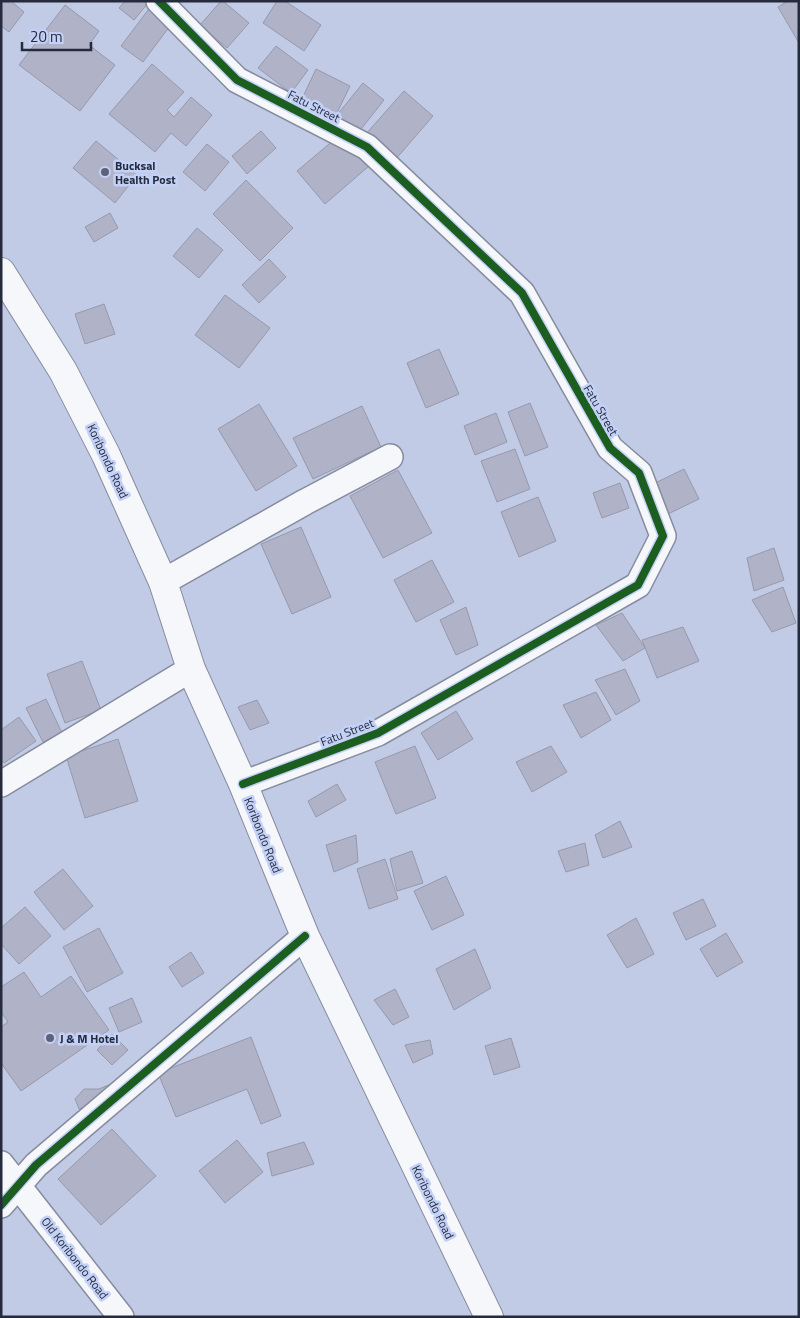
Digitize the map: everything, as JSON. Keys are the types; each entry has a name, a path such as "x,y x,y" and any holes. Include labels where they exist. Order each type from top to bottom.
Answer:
{"highway":[{"name":"Koribondo Road","path":"1,272 63,371 106,455 163,582 191,669 243,784 304,936 489,1317"}],"street":[{"name":"Fatu Street","path":"159,1 237,80 367,146 522,293 610,448 639,473 663,536 638,585 378,733 243,784"},
{"path":"163,582 305,502 390,457"},
{"path":"1,784 191,669"},
{"path":"1,1205 24,1193 36,1166 304,936"},
{"name":"Old Koribondo Road","path":"1,1164 121,1317"}],"building":[{"path":"1,1 11,1 24,12 9,32 1,26"},
{"path":"125,1 149,2 134,20 119,8"},
{"path":"221,1 249,23 227,48 200,25"},
{"path":"277,1 285,1 321,25 304,51 263,23"},
{"path":"788,1 799,1 799,43 778,7"},
{"path":"65,5 99,31 89,45 115,65 80,111 19,65"},
{"path":"151,6 173,22 143,62 121,46"},
{"path":"276,46 308,70 291,93 258,68"},
{"path":"152,64 184,92 167,110 174,117 191,97 212,115 186,146 171,133 155,152 109,114"},
{"path":"316,69 350,86 335,117 301,101"},
{"path":"363,83 384,100 358,133 337,115"},
{"path":"404,91 433,116 395,160 365,135"},
{"path":"261,131 276,148 247,174 232,156"},
{"path":"341,134 369,166 325,204 297,171"},
{"name":"Bucksal Health Post","path":"96,141 137,175 115,203 73,168"},
{"path":"207,144 229,162 205,191 183,172"},
{"path":"246,180 293,228 260,261 213,214"},
{"path":"110,213 118,228 94,242 85,227"},
{"path":"197,228 223,250 199,278 173,256"},
{"path":"269,259 286,277 259,303 242,285"},
{"path":"225,295 270,328 239,368 195,335"},
{"path":"104,304 115,334 85,344 75,314"},
{"path":"439,349 459,394 426,408 407,363"},
{"path":"530,403 548,447 525,456 508,412"},
{"path":"259,404 297,466 256,491 218,429"},
{"path":"362,406 381,447 313,479 293,438"},
{"path":"496,413 507,442 475,455 464,426"},
{"path":"515,449 530,489 497,502 481,461"},
{"path":"684,469 699,499 666,515 651,485"},
{"path":"398,470 432,533 383,558 350,496"},
{"path":"620,483 629,508 602,518 593,493"},
{"path":"538,497 556,541 519,557 501,512"},
{"path":"301,527 331,597 292,614 261,544"},
{"path":"774,548 784,580 754,591 747,558"},
{"path":"432,560 454,602 416,622 394,580"},
{"path":"783,587 796,623 772,632 752,600"},
{"path":"466,607 478,645 456,655 440,620"},
{"path":"622,613 645,648 623,661 596,625"},
{"path":"683,627 699,661 657,678 642,640"},
{"path":"82,661 101,710 65,723 47,674"},
{"path":"625,669 640,701 616,715 595,680"},
{"path":"596,692 611,720 581,738 563,705"},
{"path":"46,699 62,733 43,742 26,708"},
{"path":"257,700 269,723 250,730 238,707"},
{"path":"456,711 473,739 438,760 421,733"},
{"path":"19,717 36,741 4,763 1,760 1,730"},
{"path":"118,739 138,801 85,818 66,756"},
{"path":"415,746 436,798 396,814 375,762"},
{"path":"551,746 567,772 532,792 516,762"},
{"path":"337,784 346,800 316,817 308,801"},
{"path":"620,821 632,847 603,858 595,835"},
{"path":"356,835 358,862 334,872 326,845"},
{"path":"585,843 589,865 566,872 558,851"},
{"path":"412,851 423,883 397,891 390,859"},
{"path":"385,859 398,899 369,909 357,869"},
{"path":"63,869 93,906 64,930 34,892"},
{"path":"446,876 464,915 432,930 414,891"},
{"path":"703,899 716,926 686,940 673,913"},
{"path":"25,907 51,936 19,964 1,944 1,928"},
{"path":"636,918 654,954 627,968 607,935"},
{"path":"99,928 123,973 87,992 63,947"},
{"path":"726,933 743,962 717,977 700,949"},
{"path":"475,949 491,988 454,1010 436,969"},
{"path":"191,952 204,973 182,987 169,967"},
{"path":"24,972 41,997 71,976 109,1030 21,1091 1,1063 1,1027 8,1022 1,1012 1,987"},
{"path":"395,989 409,1017 393,1025 374,1000"},
{"path":"132,998 142,1022 119,1032 109,1008"},
{"path":"112,1034 128,1050 112,1065 97,1050"},
{"path":"251,1037 281,1116 261,1124 247,1089 176,1117 158,1073"},
{"path":"511,1038 520,1067 494,1075 485,1046"},
{"path":"430,1040 433,1054 413,1063 405,1045"},
{"path":"111,1084 115,1095 79,1109 75,1099 84,1089 99,1089"},
{"path":"112,1129 156,1176 101,1225 58,1179"},
{"path":"237,1140 263,1172 225,1203 199,1171"},
{"path":"304,1142 314,1164 272,1176 267,1153"}],"cycle path":[{"path":"159,1 237,80 367,147 522,293 610,448 639,473 663,536 638,585 378,733 243,784"},
{"path":"1,1205 36,1165 305,936"}],"place":[{"name":"Bucksal Health Post","path":"105,172"},
{"name":"J & M Hotel","path":"50,1038"}]}
